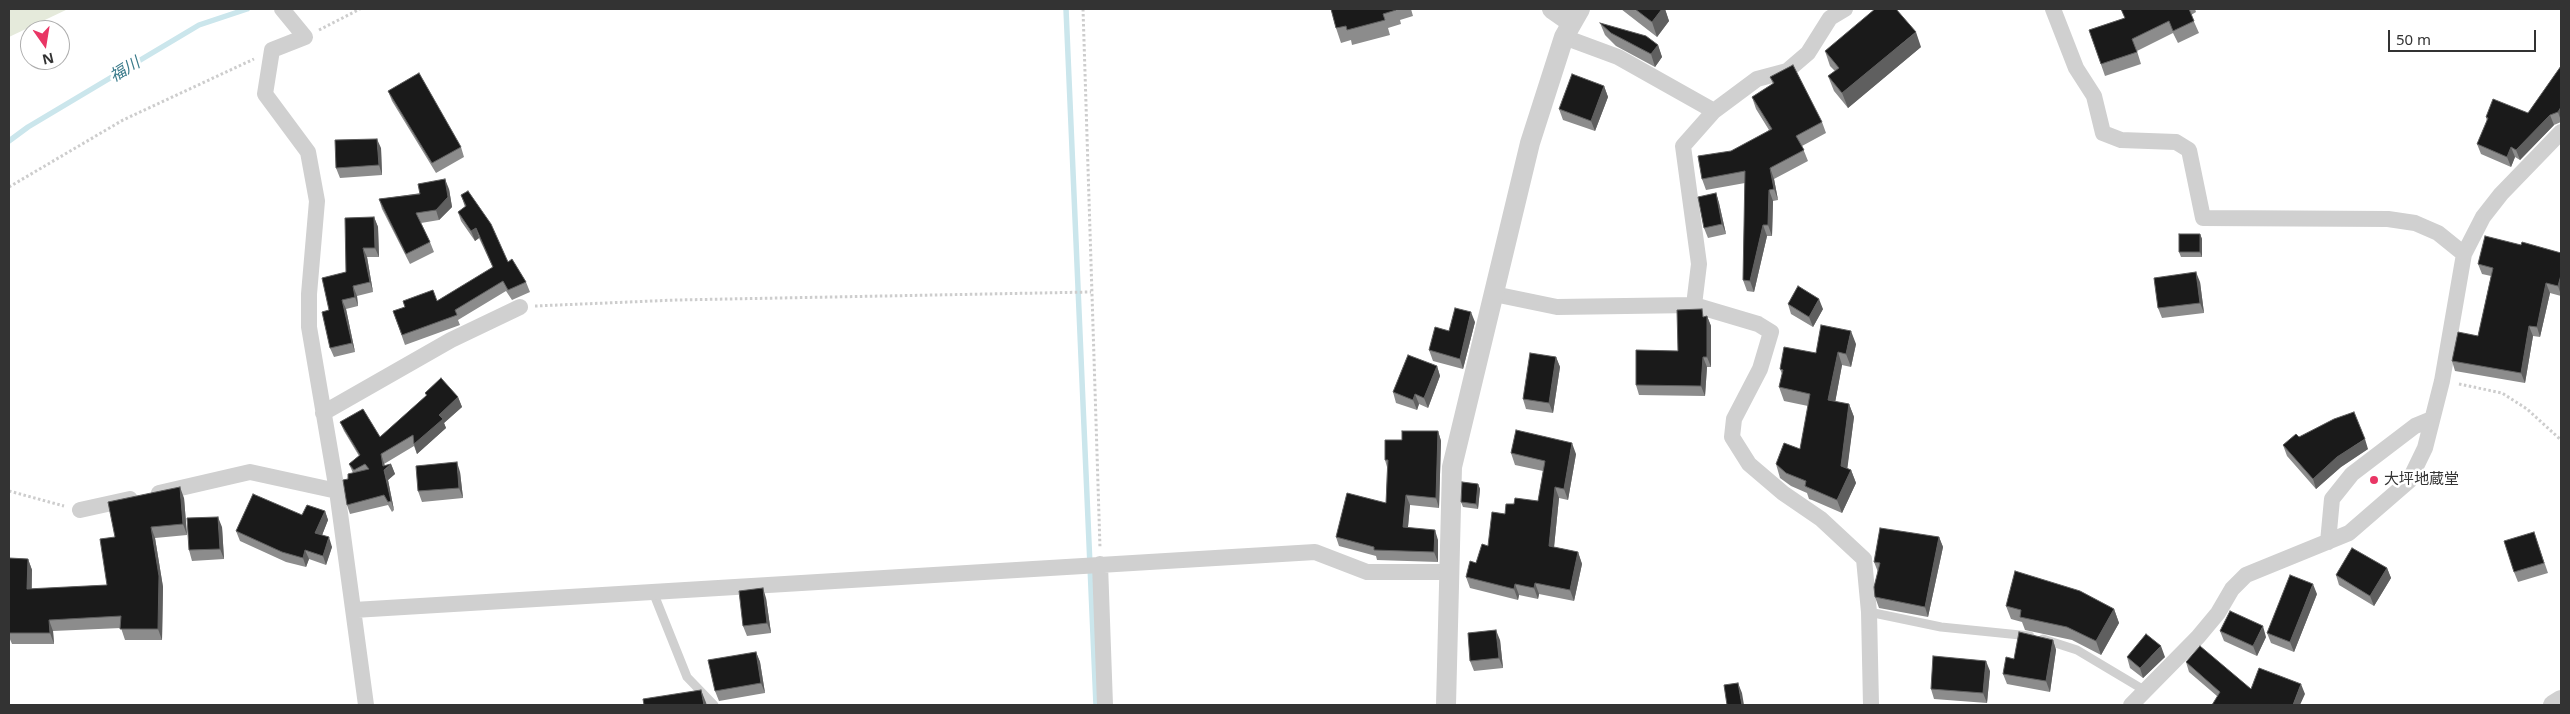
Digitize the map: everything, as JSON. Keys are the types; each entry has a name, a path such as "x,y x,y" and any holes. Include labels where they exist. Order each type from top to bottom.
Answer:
{"street":[{"path":"282,9 305,37 272,50 265,94 308,152 317,201 309,294 309,326 337,491 366,705"},
{"path":"1552,9 1618,57 1714,111"},
{"path":"1694,305 1700,264 1683,146 1714,111 1757,79 1787,71 1808,54 1830,18 1845,9"},
{"path":"2053,9 2076,68 2094,96 2103,133 2121,140 2176,142 2189,150 2203,218 2388,220 2415,223 2438,233 2464,254"},
{"path":"1446,705 1452,467 1530,143 1572,23"},
{"path":"2131,705 2198,637 2218,613 2232,589 2246,576 2349,534 2409,481 2425,448 2442,381 2464,254 2483,217 2501,194 2561,132"},
{"path":"1494,294 1557,307 1694,305 1758,324 1771,332 1760,369 1734,419 1732,437 1748,464 1783,493 1821,519 1864,559 1869,612 1871,705"},
{"path":"323,413 451,340 520,307"},
{"path":"2328,542 2332,499 2352,474 2415,426 2432,419"},
{"path":"80,510 250,472 337,491"},
{"path":"354,610 1315,552 1367,572 1449,572"},
{"path":"1100,564 1105,705"},
{"path":"2553,705 2561,700"}],"lane":[{"path":"653,592 687,677 714,705"},
{"path":"1869,612 1941,627 2040,638 2077,650 2144,690"}],"path":[{"path":"305,37 360,9"},
{"path":"1084,9 1100,564"},
{"path":"9,187 123,120 272,50"},
{"path":"520,307 676,300 1091,292"},
{"path":"2442,381 2502,393 2527,409 2561,440"},
{"path":"9,491 80,510"}],"shaded area":[{"path":"9,9 68,9 45,20 20,20 20,32 9,37"}],"building":[{"path":"1331,9 1396,10 1383,14 1385,20 1347,30 1346,26 1336,28"},
{"path":"1635,9 1662,9 1652,22"},
{"path":"1875,9 1896,9 1916,32 1842,93 1828,76 1839,68 1825,51"},
{"path":"2121,9 2189,9 2194,21 2173,31 2169,21 2132,39 2137,52 2101,64 2089,30 2125,18"},
{"path":"1600,23 1646,36 1658,45 1651,54 1611,33"},
{"path":"1793,65 1822,122 1796,136 1804,150 1770,168 1774,189 1769,190 1768,225 1763,225 1750,281 1743,280 1745,171 1702,179 1698,156 1731,151 1772,129 1752,97 1774,83 1770,77"},
{"path":"2561,66 2561,107 2558,112 2550,115 2516,150 2511,147 2507,157 2477,144 2488,118 2486,117 2493,99 2528,113"},
{"path":"419,73 461,147 432,163 388,91"},
{"path":"1572,74 1604,86 1591,121 1559,109"},
{"path":"377,139 379,165 336,168 335,140"},
{"path":"445,179 448,197 436,210 416,213 430,242 406,254 379,199 420,194 418,184"},
{"path":"468,191 491,224 508,262 512,259 526,282 508,290 503,281 455,310 457,315 402,335 393,311 405,307 403,301 433,290 437,301 493,267 476,228 471,231 458,212 466,206 461,195"},
{"path":"1716,193 1722,224 1704,228 1698,197"},
{"path":"374,217 375,248 363,248 370,282 353,286 355,297 342,300 352,343 330,348 322,312 329,310 322,278 346,272 345,218"},
{"path":"2179,234 2200,234 2200,252 2179,252"},
{"path":"2485,236 2521,245 2522,242 2561,253 2561,275 2558,286 2546,283 2537,327 2529,326 2521,373 2452,361 2458,332 2478,336 2493,268 2478,264"},
{"path":"2196,272 2200,303 2158,308 2154,278"},
{"path":"1798,286 1819,299 1809,317 1788,304"},
{"path":"1455,308 1471,312 1460,359 1429,350 1435,327 1449,331"},
{"path":"1702,309 1703,317 1707,316 1707,357 1703,357 1701,386 1636,385 1636,350 1678,351 1677,310"},
{"path":"1821,325 1851,331 1846,354 1838,352 1828,400 1849,404 1841,466 1851,470 1837,500 1805,486 1806,481 1786,473 1776,464 1784,443 1800,449 1810,394 1779,387 1783,370 1780,369 1784,347 1816,353"},
{"path":"1530,353 1556,357 1549,403 1523,399"},
{"path":"1408,355 1437,366 1424,398 1415,394 1413,400 1393,392"},
{"path":"441,378 458,397 439,415 443,419 414,444 413,435 381,454 383,466 391,464 384,470 391,501 388,502 384,495 347,505 343,480 348,479 348,474 369,469 365,464 354,470 349,464 360,455 340,422 363,409 380,437 427,395 425,393"},
{"path":"2354,412 2365,439 2337,457 2313,479 2283,445 2296,434 2299,437 2334,419"},
{"path":"1516,430 1572,443 1564,489 1555,487 1549,546 1578,552 1570,590 1535,583 1534,588 1515,584 1514,589 1466,577 1470,561 1476,563 1482,544 1488,546 1492,512 1505,514 1506,504 1514,504 1515,498 1538,501 1545,461 1511,453"},
{"path":"1402,431 1438,431 1436,498 1406,495 1403,527 1435,530 1434,552 1374,550 1374,547 1336,537 1347,493 1386,503 1388,460 1385,460 1385,440 1402,440"},
{"path":"457,462 459,488 418,491 416,466"},
{"path":"1462,482 1478,484 1476,504 1461,502"},
{"path":"180,487 183,524 151,527 159,576 158,629 120,629 121,616 49,620 50,633 9,633 9,558 28,559 27,589 107,585 100,539 115,537 108,502"},
{"path":"253,494 302,515 307,505 325,511 315,533 329,537 323,556 305,550 303,558 282,552 236,531"},
{"path":"218,517 220,549 189,550 187,518"},
{"path":"1880,528 1939,537 1925,607 1875,597 1874,587 1880,563 1874,562"},
{"path":"2534,532 2544,563 2514,572 2504,541"},
{"path":"2352,548 2387,568 2370,596 2336,575"},
{"path":"2015,571 2080,591 2114,609 2096,641 2067,627 2020,617 2021,610 2006,606"},
{"path":"2290,575 2313,584 2290,642 2267,633"},
{"path":"763,588 767,623 743,626 739,591"},
{"path":"2230,611 2263,626 2253,646 2220,631"},
{"path":"1496,630 1499,658 1470,661 1468,633"},
{"path":"2019,632 2053,640 2046,681 2003,674 2006,657 2014,659"},
{"path":"2146,634 2161,646 2140,668 2127,657"},
{"path":"2200,646 2251,689 2259,668 2301,684 2293,705 2212,705 2220,692 2186,662"},
{"path":"756,652 761,683 715,691 708,660"},
{"path":"1933,656 1986,661 1983,693 1931,689"},
{"path":"1738,683 1742,705 1727,705 1724,685"},
{"path":"701,690 704,705 644,705 643,699"}],"waterway":[{"name":"福川","path":"9,141 28,127 199,25 247,9"},
{"path":"1066,9 1096,705"}],"place":[{"name":"大坪地蔵堂","path":"2374,480"}]}
